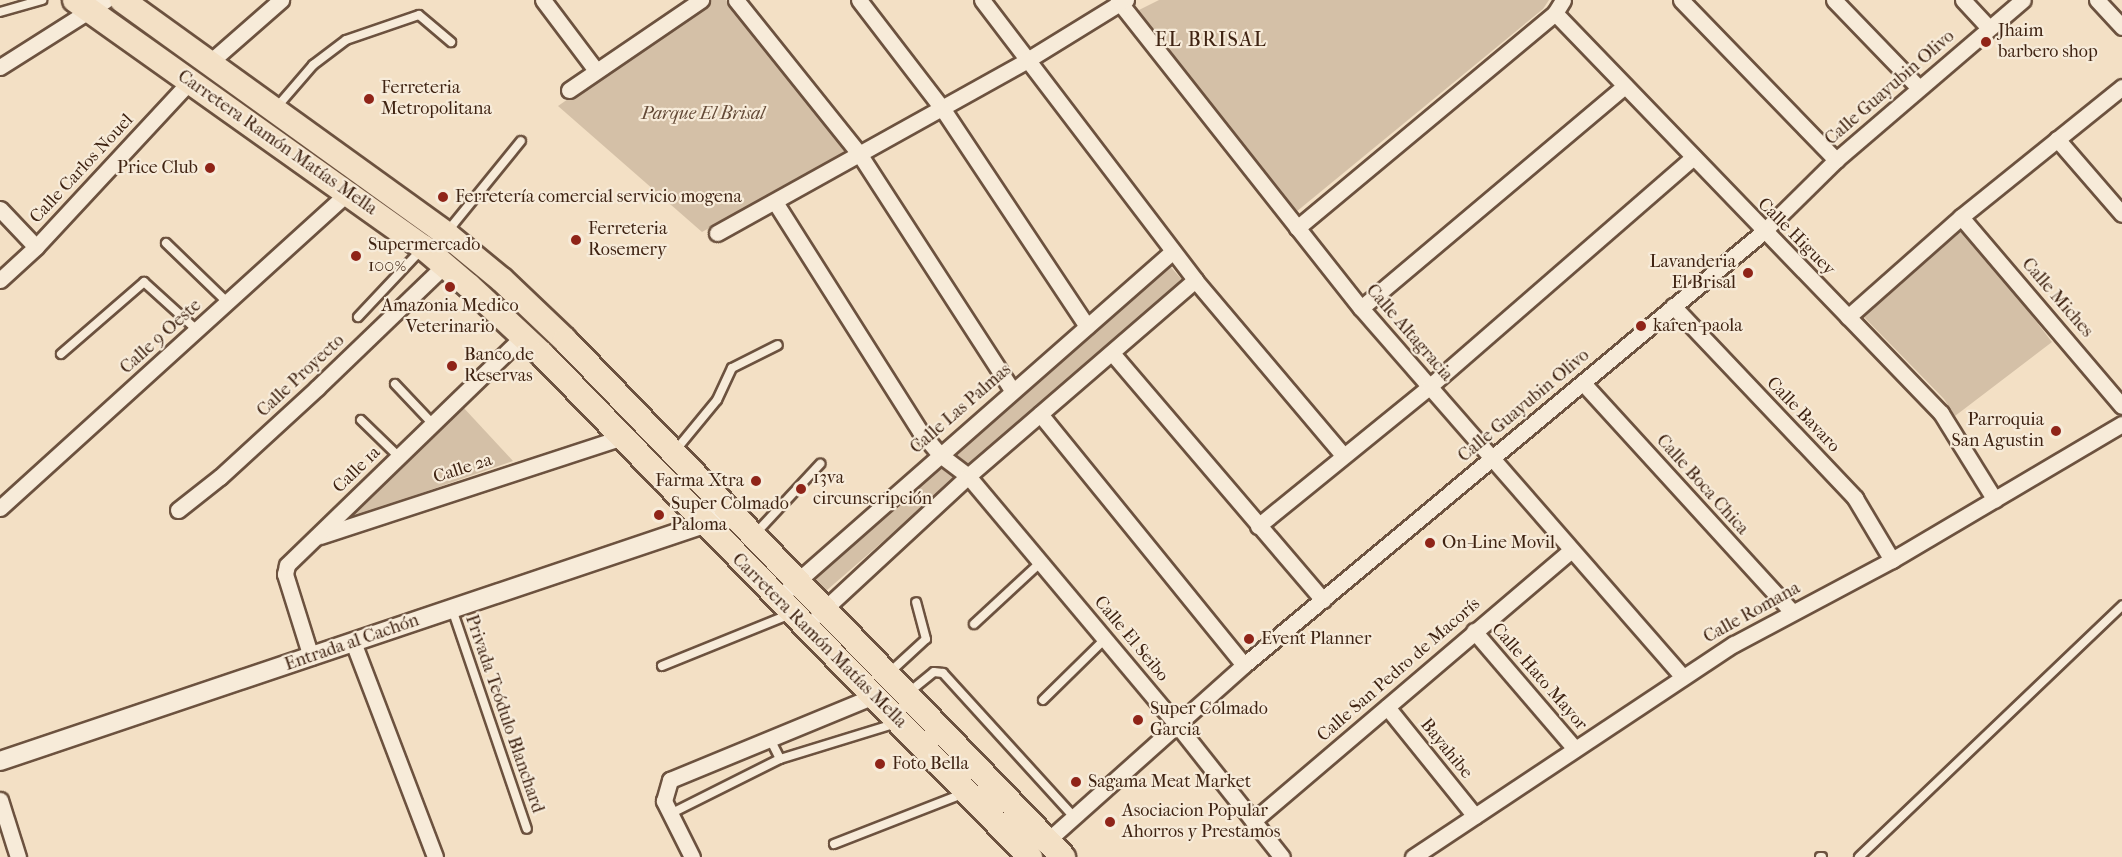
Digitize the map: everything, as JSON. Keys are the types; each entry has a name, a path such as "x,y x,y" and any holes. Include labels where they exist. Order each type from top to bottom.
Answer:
{"main road":[{"name":"Carretera Ramón Matías Mella","path":"122,0 446,234 565,340 1055,849"},
{"name":"Carretera Ramón Matías Mella","path":"91,4 190,81 445,265 523,336 791,613 876,695 966,793 1030,857"}],"street":[{"path":"209,63 281,0"},
{"path":"543,0 595,69"},
{"path":"569,90 595,69 701,0"},
{"path":"735,0 860,155 1012,390"},
{"path":"859,0 942,108 1087,326"},
{"path":"982,0 1195,280 1343,455"},
{"path":"1681,0 1836,160"},
{"path":"1834,0 1919,88"},
{"path":"1963,0 1989,28"},
{"name":"Calle Guayubin Olivo","path":"1055,849 1073,816 1178,726 1244,665 1763,232 1836,160 2023,0"},
{"path":"2097,0 2122,27"},
{"path":"717,233 1029,59 1121,1"},
{"name":"Calle Altagracia","path":"1121,1 1360,308 1682,676"},
{"path":"0,67 91,4"},
{"path":"1297,228 1559,6"},
{"name":"Calle Higuey","path":"1559,6 1626,86 1763,232 1941,413 1995,500"},
{"name":"Calle Carlos Nouel","path":"0,280 36,247 190,81"},
{"path":"1360,308 1626,86"},
{"path":"1848,317 1961,217 2122,87"},
{"path":"2057,139 2122,214"},
{"path":"1258,526 1430,386 1693,157"},
{"name":"Calle 9 Oeste","path":"0,508 347,193"},
{"name":"Calle El Seibo","path":"775,202 939,454 968,476 1178,726 1282,857"},
{"path":"0,209 36,247"},
{"name":"Calle Miches","path":"1961,217 2122,406"},
{"name":"Calle Las Palmas","path":"791,613 797,580 1173,251"},
{"name":"Calle Proyecto","path":"178,510 282,421 445,265"},
{"path":"791,613 825,608 968,476 1195,280"},
{"name":"Calle Bavaro","path":"1673,306 1856,498 1892,560"},
{"name":"Calle 1a","path":"311,657 285,574 288,565 523,336"},
{"path":"1112,353 1323,600"},
{"name":"Calle Boca Chica","path":"1583,383 1792,612"},
{"path":"1040,414 1244,665"},
{"name":"Calle Romana","path":"1413,857 1682,676 1792,612 1892,560 2122,424"},
{"name":"Calle 2a","path":"315,538 622,437"},
{"path":"704,524 726,506"},
{"name":"Entrada al Cachón","path":"0,761 704,524"},
{"name":"Calle San Pedro de Macorís","path":"1253,821 1571,550"},
{"name":"Calle Hato Mayor","path":"1474,631 1575,749"},
{"path":"353,642 435,857"},
{"path":"692,857 664,801 670,780 771,741 876,695"},
{"name":"Bayahibe","path":"1387,707 1476,816"},
{"path":"0,800 18,857"}],"lane":[{"path":"0,12 42,0"},
{"path":"273,111 313,65 346,40 419,15 451,42"},
{"path":"446,234 521,141"},
{"path":"166,243 228,303"},
{"path":"358,317 423,247"},
{"path":"61,354 144,282 198,330"},
{"path":"674,452 717,400 732,368 778,345"},
{"path":"395,384 433,424"},
{"path":"361,420 399,457"},
{"path":"754,535 820,465"},
{"path":"974,624 1041,562"},
{"path":"888,674 926,639 916,602"},
{"path":"1859,857 2122,606"},
{"name":"Privada Teódulo Blanchard","path":"452,609 527,829"},
{"path":"662,666 791,613"},
{"path":"1042,700 1105,639"},
{"path":"907,694 934,672 943,673 1073,816"},
{"path":"670,814 780,759 900,722"},
{"path":"771,741 780,759"},
{"path":"834,844 966,793"}],"green space":[{"name":"Parque El Brisal","path":"711,0 726,0 847,152 702,232 558,106"},
{"path":"1159,0 1549,0 1543,9 1296,212 1135,12"},
{"path":"1961,224 2052,342 1955,416 1944,399 1862,315"},
{"path":"1169,265 1183,281 825,592 811,576"},
{"path":"462,406 513,461 339,522"}],"place":[{"name":"Jhaim barbero shop","path":"1986,42"},
{"name":"Ferreteria Metropolitana","path":"369,99"},
{"name":"Price Club","path":"210,168"},
{"name":"Ferretería comercial servicio mogena","path":"443,197"},
{"name":"Ferreteria Rosemery","path":"576,240"},
{"name":"Supermercado 100%","path":"356,256"},
{"name":"Lavanderia El Brisal","path":"1748,273"},
{"name":"Amazonia Medico Veterinario","path":"450,287"},
{"name":"karen-paola","path":"1641,326"},
{"name":"Banco de Reservas","path":"452,366"},
{"name":"Parroquia San Agustin","path":"2056,431"},
{"name":"Farma Xtra","path":"756,481"},
{"name":"13va circunscripción","path":"801,489"},
{"name":"Super Colmado Paloma","path":"659,515"},
{"name":"On-Line Movil","path":"1430,543"},
{"name":"Event Planner","path":"1249,639"},
{"name":"Super Colmado Garcia","path":"1138,720"},
{"name":"Foto Bella","path":"880,764"},
{"name":"Sagama Meat Market","path":"1076,782"},
{"name":"Asociacion Popular Ahorros y Prestamos","path":"1110,822"}],"district":[{"name":"EL BRISAL","path":"1211,39"}]}
